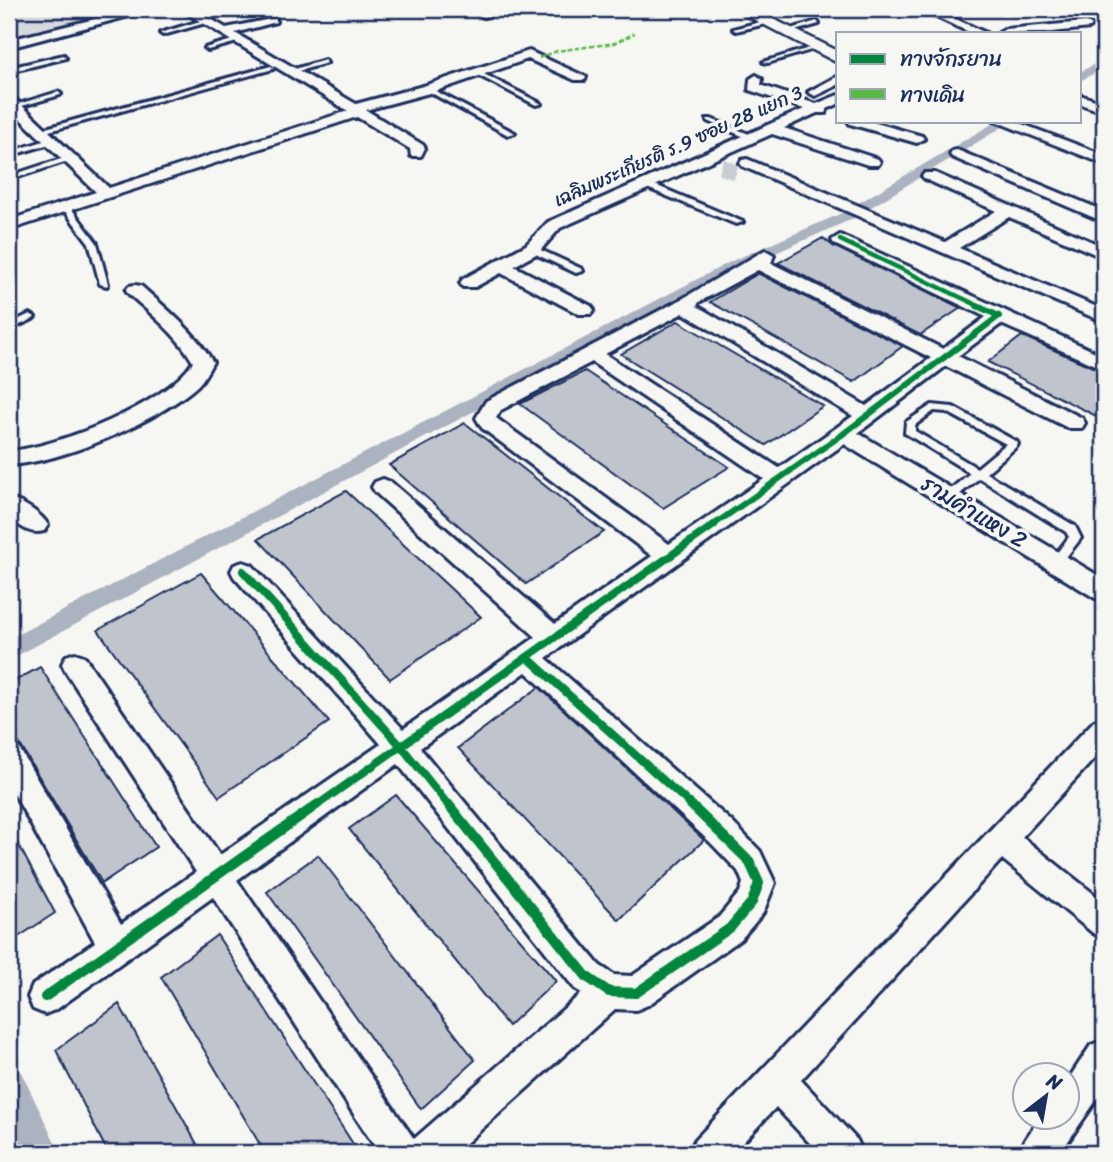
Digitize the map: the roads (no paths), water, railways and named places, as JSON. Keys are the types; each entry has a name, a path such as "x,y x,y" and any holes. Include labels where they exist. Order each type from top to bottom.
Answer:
{"street":[{"path":"9,44 149,9"},
{"path":"186,9 418,148 416,152"},
{"path":"742,9 836,56"},
{"path":"927,9 978,32"},
{"path":"225,32 272,20"},
{"path":"1011,32 1100,20"},
{"path":"9,225 529,55 580,77"},
{"path":"756,79 754,87 814,100 836,115"},
{"path":"814,100 836,82"},
{"path":"1082,99 1104,89"},
{"name":"เฉลิมพระเกียรติ ร.9 ซอย 28 แยก 3","path":"469,283 532,250 554,225 701,158 732,163 750,136 769,128 814,100 836,99"},
{"path":"1082,99 1104,108"},
{"path":"13,109 106,193"},
{"path":"858,122 917,139"},
{"path":"1013,122 1099,158"},
{"path":"769,128 873,162"},
{"path":"957,154 1104,217"},
{"path":"732,163 753,177 774,176 948,248 1104,317"},
{"path":"930,176 1104,253"},
{"path":"948,248 1009,210"},
{"path":"840,240 1104,363"},
{"path":"668,556 486,418 493,406 688,303 763,259 945,359 1075,423"},
{"path":"502,266 585,310"},
{"path":"9,458 31,457 77,442 145,409 193,378 203,362 197,351 187,337 135,290"},
{"path":"688,303 691,312 867,416"},
{"path":"45,998 843,434 999,316"},
{"path":"600,359 780,478"},
{"name":"รามคำแหง 2","path":"843,434 1104,591"},
{"path":"383,487 554,638"},
{"path":"9,506 36,525"},
{"path":"243,571 401,746 587,977 609,992 636,993 730,928 752,902 759,883 749,861 721,832 527,657"},
{"path":"75,664 401,1153"},
{"path":"708,1153 1001,839 1100,740"},
{"path":"9,757 116,947"},
{"path":"1001,839 1104,922"},
{"path":"427,1153 609,992"},
{"path":"1082,1090 1104,1058"},
{"path":"776,1080 844,1153"},
{"path":"1038,1153 1054,1130"}],"lane":[{"path":"163,33 239,9"},
{"path":"737,29 768,22"},
{"path":"787,31 817,23"},
{"path":"208,48 239,40"},
{"path":"766,62 818,47"},
{"path":"9,71 64,57"},
{"path":"291,71 326,62"},
{"path":"9,154 45,136 271,68"},
{"path":"9,76 30,71"},
{"path":"476,72 538,104"},
{"path":"428,89 510,134"},
{"path":"13,109 58,93"},
{"path":"709,120 750,136"},
{"path":"9,178 70,159"},
{"path":"645,184 739,222"},
{"path":"65,206 93,243 104,284"},
{"path":"532,250 579,271"},
{"path":"9,327 30,317"},
{"path":"948,498 978,473 1013,444 942,408 932,408 910,424 909,430 913,437 978,473 1071,529 1075,538 1056,562"}],"waterway":[{"path":"1051,9 1104,26"},
{"path":"1082,76 1104,63"},
{"path":"9,650 738,264 845,217 1004,122"},
{"path":"9,1084 43,1153"}],"tunnel":[{"path":"721,167 737,172"}]}
